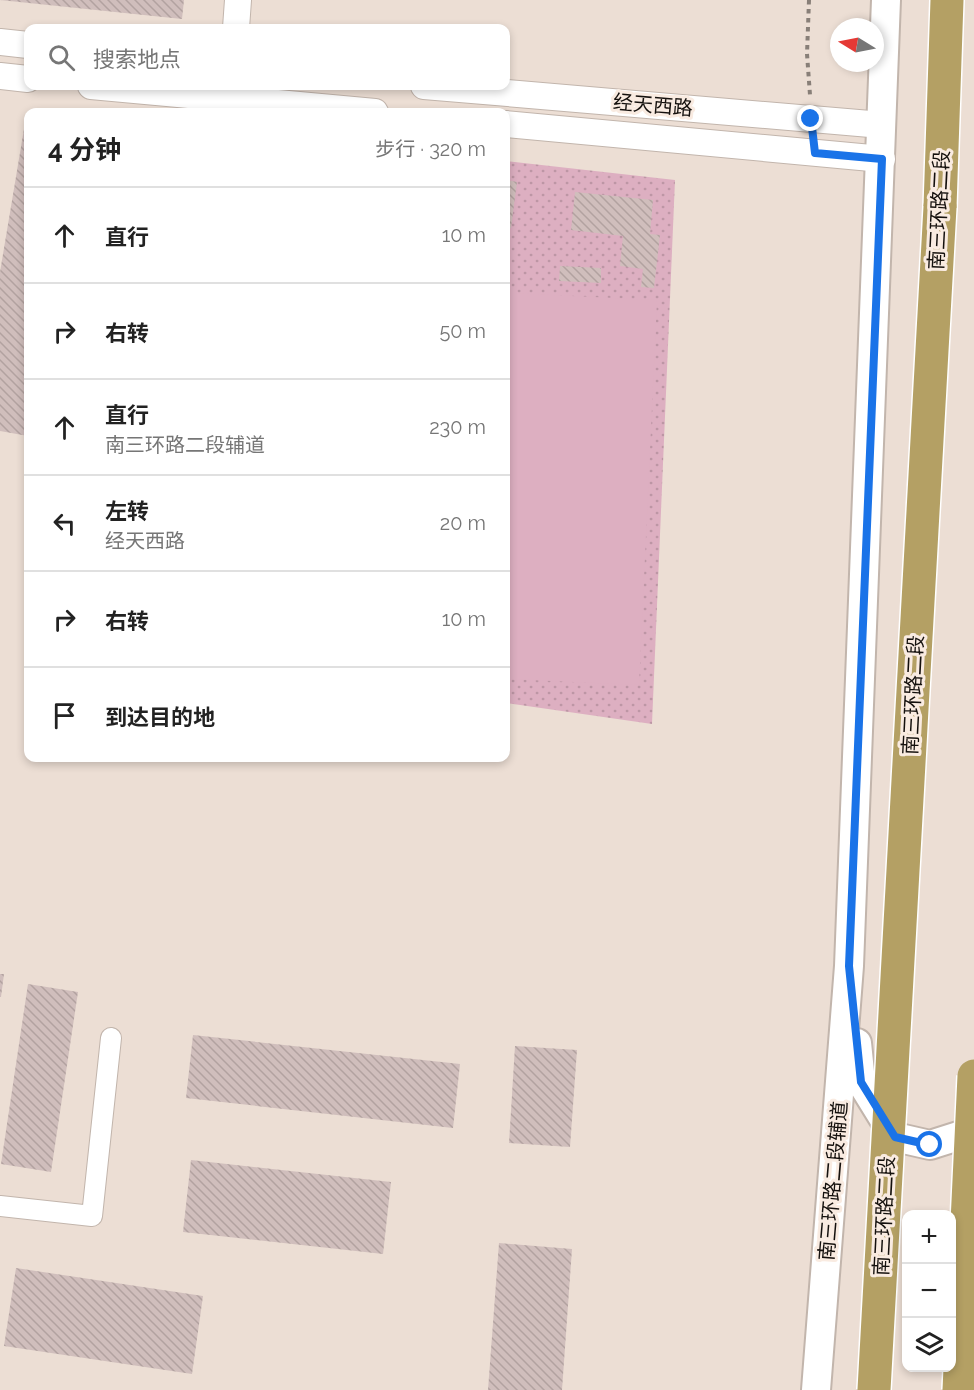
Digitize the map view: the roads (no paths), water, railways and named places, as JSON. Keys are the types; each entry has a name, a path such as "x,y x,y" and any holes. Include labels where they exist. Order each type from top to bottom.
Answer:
{"highway":[{"name":"南三环路二段","path":"874,1390 940,207 947,0"},
{"path":"959,1390 974,1076"}],"main road":[{"name":"南三环路二段辅道","path":"816,1390 849,966 882,159 886,0"},
{"path":"849,966 861,1082 895,1137 930,1145 974,1131"}],"street":[{"path":"236,24 238,0"},
{"path":"0,42 24,45"},
{"path":"0,76 24,79"},
{"path":"173,90 234,93 345,108"},
{"name":"经天西路","path":"471,90 882,125"},
{"name":"经天西路","path":"510,124 882,159"},
{"path":"0,1206 92,1216 111,1038"}]}
